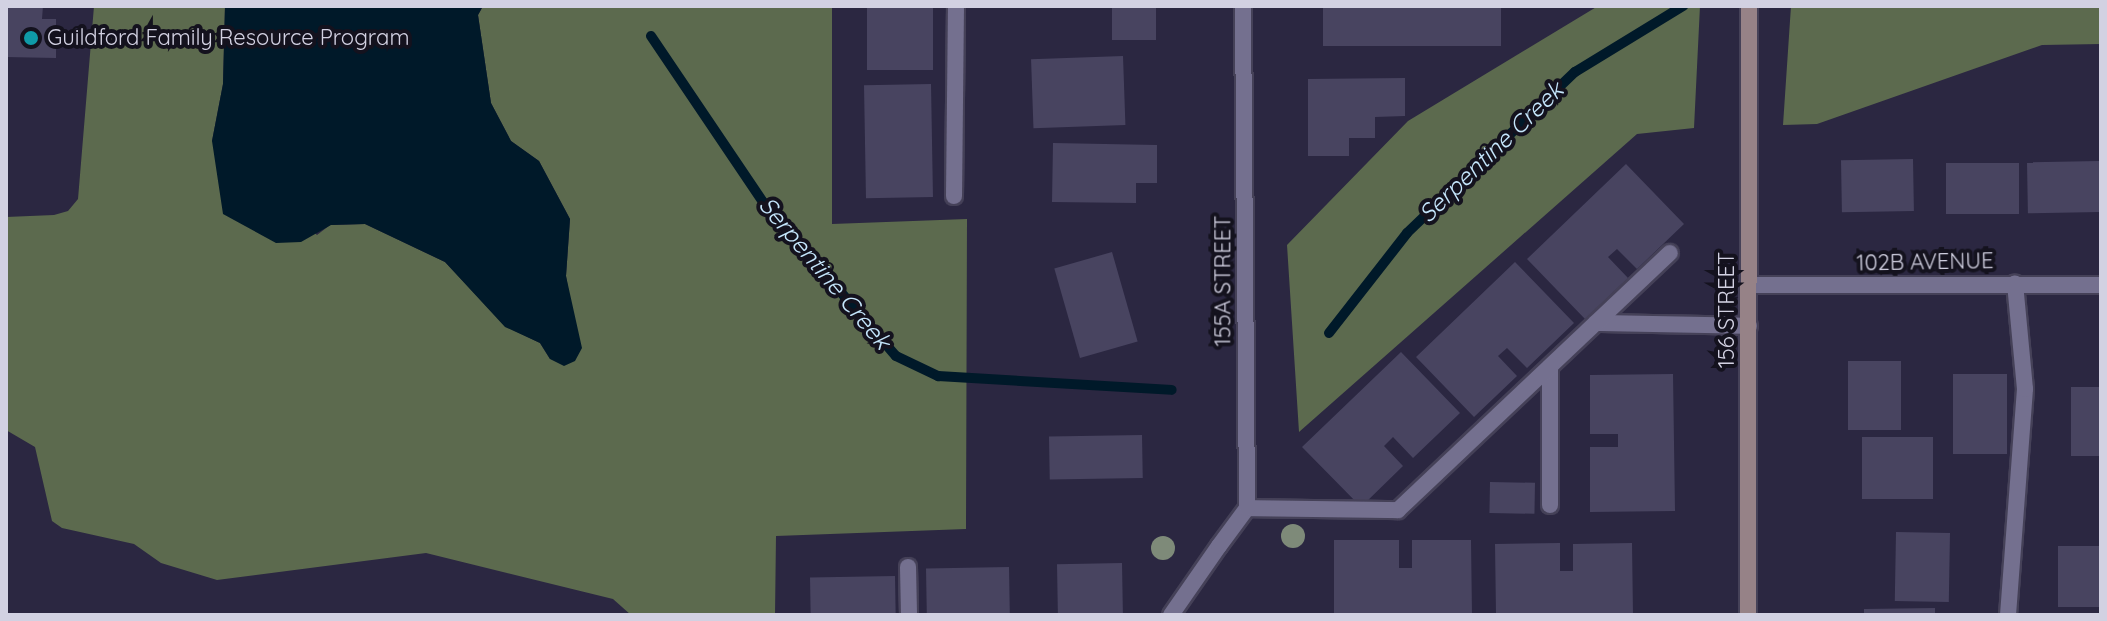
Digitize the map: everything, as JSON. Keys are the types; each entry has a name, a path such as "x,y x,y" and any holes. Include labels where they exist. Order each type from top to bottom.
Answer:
{"main road":[{"name":"156 STREET","path":"1748,615 1749,6"}],"street":[{"path":"954,196 956,6"},
{"name":"155A STREET","path":"1243,6 1247,508"},
{"path":"1171,615 1247,508 1398,510 1670,253"},
{"path":"2008,615 2025,389 2015,283"},
{"name":"102B AVENUE","path":"1750,285 2101,285"},
{"path":"1596,323 1749,326"},
{"path":"1550,367 1550,505"},
{"path":"908,567 909,615"}],"green space":[{"path":"94,6 225,6 223,84 212,141 317,235 330,225 365,224 445,262 505,326 540,343 550,359 572,311 566,276 570,219 539,161 511,141 491,103 478,15 483,6 832,6 832,224 967,219 966,529 776,536 775,615 631,615 613,599 426,553 217,580 161,563 134,544 62,528 52,521 35,447 6,430 6,217 54,215 68,211 78,199"},
{"path":"1598,6 1700,6 1694,128 1637,134 1299,432 1287,245 1408,121"},
{"path":"1791,6 2101,6 2101,44 2042,45 1817,124 1783,125"}],"water":[{"path":"225,6 483,6 478,15 491,103 511,141 539,161 570,219 566,276 582,348 575,361 564,366 550,359 540,343 505,327 445,262 365,224 331,225 301,242 276,243 223,214 212,141 223,84"}],"building":[{"name":"Guildford Family Resource Program","path":"6,6 43,6 42,19 56,19 56,58 6,57"},
{"path":"867,6 933,6 933,70 867,70"},
{"path":"1112,6 1156,6 1156,40 1112,40"},
{"path":"1323,6 1501,6 1501,46 1323,46"},
{"path":"1123,56 1125,125 1033,128 1031,59"},
{"path":"1405,78 1405,116 1375,117 1375,138 1349,138 1349,156 1308,156 1308,79"},
{"path":"931,84 933,197 866,198 864,85"},
{"path":"1053,143 1157,145 1157,183 1136,183 1136,203 1052,202"},
{"path":"1913,159 1914,211 1842,212 1841,160"},
{"path":"2099,161 2100,212 2028,213 2027,162"},
{"path":"1946,163 2019,163 2019,214 1946,214"},
{"path":"1626,164 1684,224 1637,269 1617,249 1608,257 1628,278 1585,319 1527,259"},
{"path":"1112,252 1138,341 1080,358 1054,269"},
{"path":"1515,262 1574,323 1527,368 1507,348 1498,356 1517,376 1474,417 1416,357"},
{"path":"1401,352 1460,413 1413,458 1393,437 1384,446 1403,466 1361,507 1302,447"},
{"path":"1848,361 1901,361 1901,430 1848,430"},
{"path":"1673,374 1675,511 1590,512 1590,447 1618,447 1618,434 1590,434 1590,375"},
{"path":"1953,374 2007,374 2007,454 1953,454"},
{"path":"2071,387 2101,387 2101,456 2071,456"},
{"path":"1142,435 1143,478 1050,480 1049,437"},
{"path":"1862,437 1933,437 1933,499 1862,499"},
{"path":"1490,482 1535,483 1534,514 1489,513"},
{"path":"1896,532 1950,533 1949,602 1895,601"},
{"path":"1334,540 1399,540 1399,568 1412,568 1412,540 1471,540 1472,615 1334,615"},
{"path":"1560,543 1560,571 1573,571 1573,544 1632,543 1633,615 1496,615 1495,544"},
{"path":"2058,546 2101,546 2101,607 2058,607"},
{"path":"1122,563 1123,615 1058,615 1057,564"},
{"path":"1009,567 1010,615 927,615 926,568"},
{"path":"895,576 896,615 811,615 810,577"},
{"path":"1935,608 1935,615 1864,615 1864,609"}],"waterway":[{"name":"Serpentine Creek","path":"1329,333 1407,233 1575,72 1683,6"},
{"name":"Serpentine Creek","path":"651,36 763,202 896,356 938,376 1172,390"}],"place":[{"name":"Guildford Family Resource Program","path":"31,38"}]}
